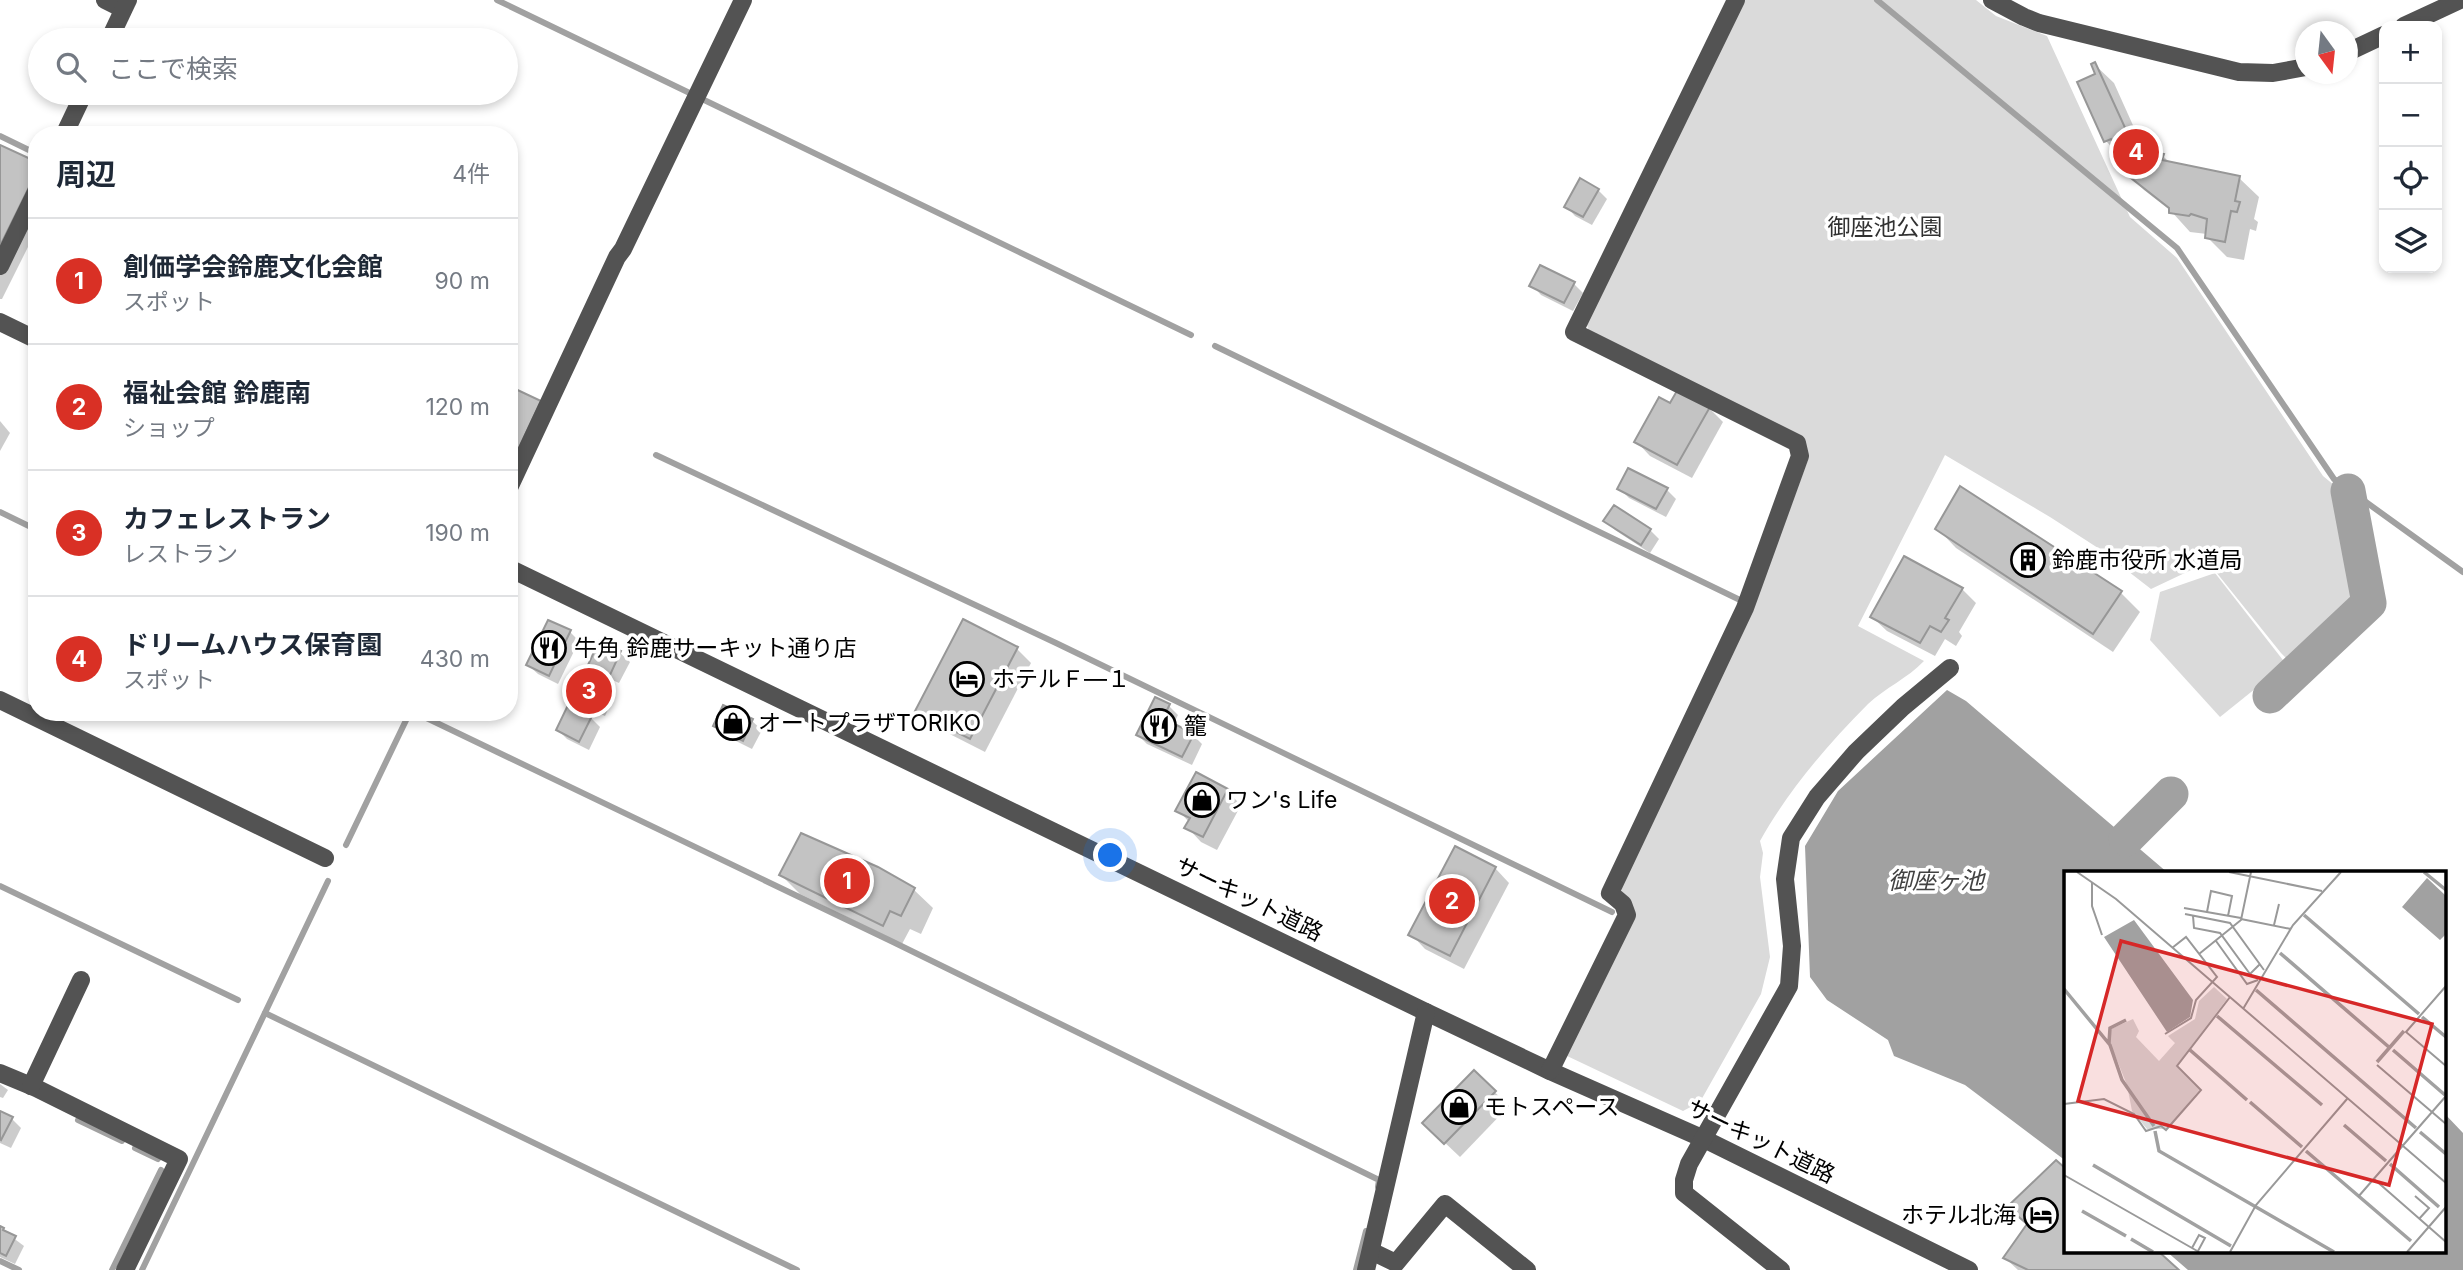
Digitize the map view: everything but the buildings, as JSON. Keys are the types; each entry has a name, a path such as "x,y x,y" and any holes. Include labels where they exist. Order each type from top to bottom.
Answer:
{"street":[{"path":"105,0 126,4 115,28"},
{"path":"518,469 617,257 743,0"},
{"path":"1550,1071 1627,915 1623,904 1610,893 1745,608 1800,456 1797,443 1574,332 1736,0"},
{"path":"1992,0 2024,18 2039,23 2239,72 2273,73 2295,68"},
{"path":"2415,21 2460,0"},
{"path":"2358,47 2379,37"},
{"path":"68,126 78,105"},
{"path":"0,266 28,208"},
{"path":"0,323 28,337"},
{"name":"サーキット道路","path":"518,572 1426,1012 1550,1071 1704,1139 1969,1270"},
{"path":"1781,1270 1684,1193 1684,1180 1689,1164 1789,986 1792,946 1785,879 1791,838 1817,797 1856,752 1903,707 1950,668"},
{"path":"0,700 28,714"},
{"path":"43,721 325,858"},
{"path":"31,1086 81,980"},
{"path":"1366,1270 1426,1012"},
{"path":"0,1073 179,1159 125,1270"},
{"path":"1371,1251 1396,1263 1445,1204 1527,1270"}],"green space":[{"name":"御座池公園","path":"1741,0 1976,0 1996,16 2047,36 2130,217 2177,258 2323,476 2346,495 2340,506 2349,521 2363,602 2293,665 2208,562 2151,589 2098,548 1945,455 1858,626 1924,661 1868,704 1838,736 1796,786 1760,841 1763,853 1760,877 1770,957 1761,994 1700,1102 1683,1111 1565,1055 1634,915 1622,895 1621,887 1686,753 1686,745 1753,609 1809,457 1804,441 1590,336 1586,321"},
{"path":"2215,573 2286,664 2220,717 2150,640 2160,592"}],"water":[{"name":"御座ヶ池","path":"1947,690 1966,701 2166,871 2064,871 2064,1159 1965,1085 1894,1056 1888,1040 1827,1000 1810,977 1805,846 1838,791"},
{"path":"2446,1115 2463,1133 2463,1270 2188,1270 2167,1252 2446,1252"}],"waterway":[{"path":"497,0 1191,335"},
{"path":"1877,0 2177,248 2334,479 2463,572"},
{"path":"0,136 28,150"},
{"path":"1215,346 1740,600"},
{"path":"656,455 1056,643 1612,912"},
{"path":"2270,696 2369,603 2348,491"},
{"path":"0,512 28,526"},
{"path":"346,845 406,721"},
{"path":"433,721 1379,1180 1378,1187"},
{"path":"2126,839 2171,794"},
{"path":"142,1270 328,881"},
{"path":"0,886 238,1000"},
{"path":"265,1013 797,1270"},
{"path":"78,1120 122,1141"},
{"path":"135,1148 158,1159"},
{"path":"112,1270 161,1170"},
{"path":"1356,1270 1366,1231"},
{"path":"0,1261 19,1270"}],"place":[{"name":"ドリームハウス保育園","path":"2136,152"},
{"name":"鈴鹿市役所 水道局","path":"2028,560"},
{"name":"牛角 鈴鹿サーキット通り店","path":"549,648"},
{"name":"ホテルＦ―１","path":"967,679"},
{"name":"カフェレストラン","path":"589,691"},
{"name":"オートプラザTORIKO","path":"733,723"},
{"name":"籠","path":"1159,726"},
{"name":"ワン's Life","path":"1202,800"},
{"name":"創価学会鈴鹿文化会館","path":"847,881"},
{"name":"福祉会館 鈴鹿南","path":"1452,901"},
{"name":"モトスペース","path":"1459,1107"},
{"name":"ホテル北海","path":"2041,1215"}]}
